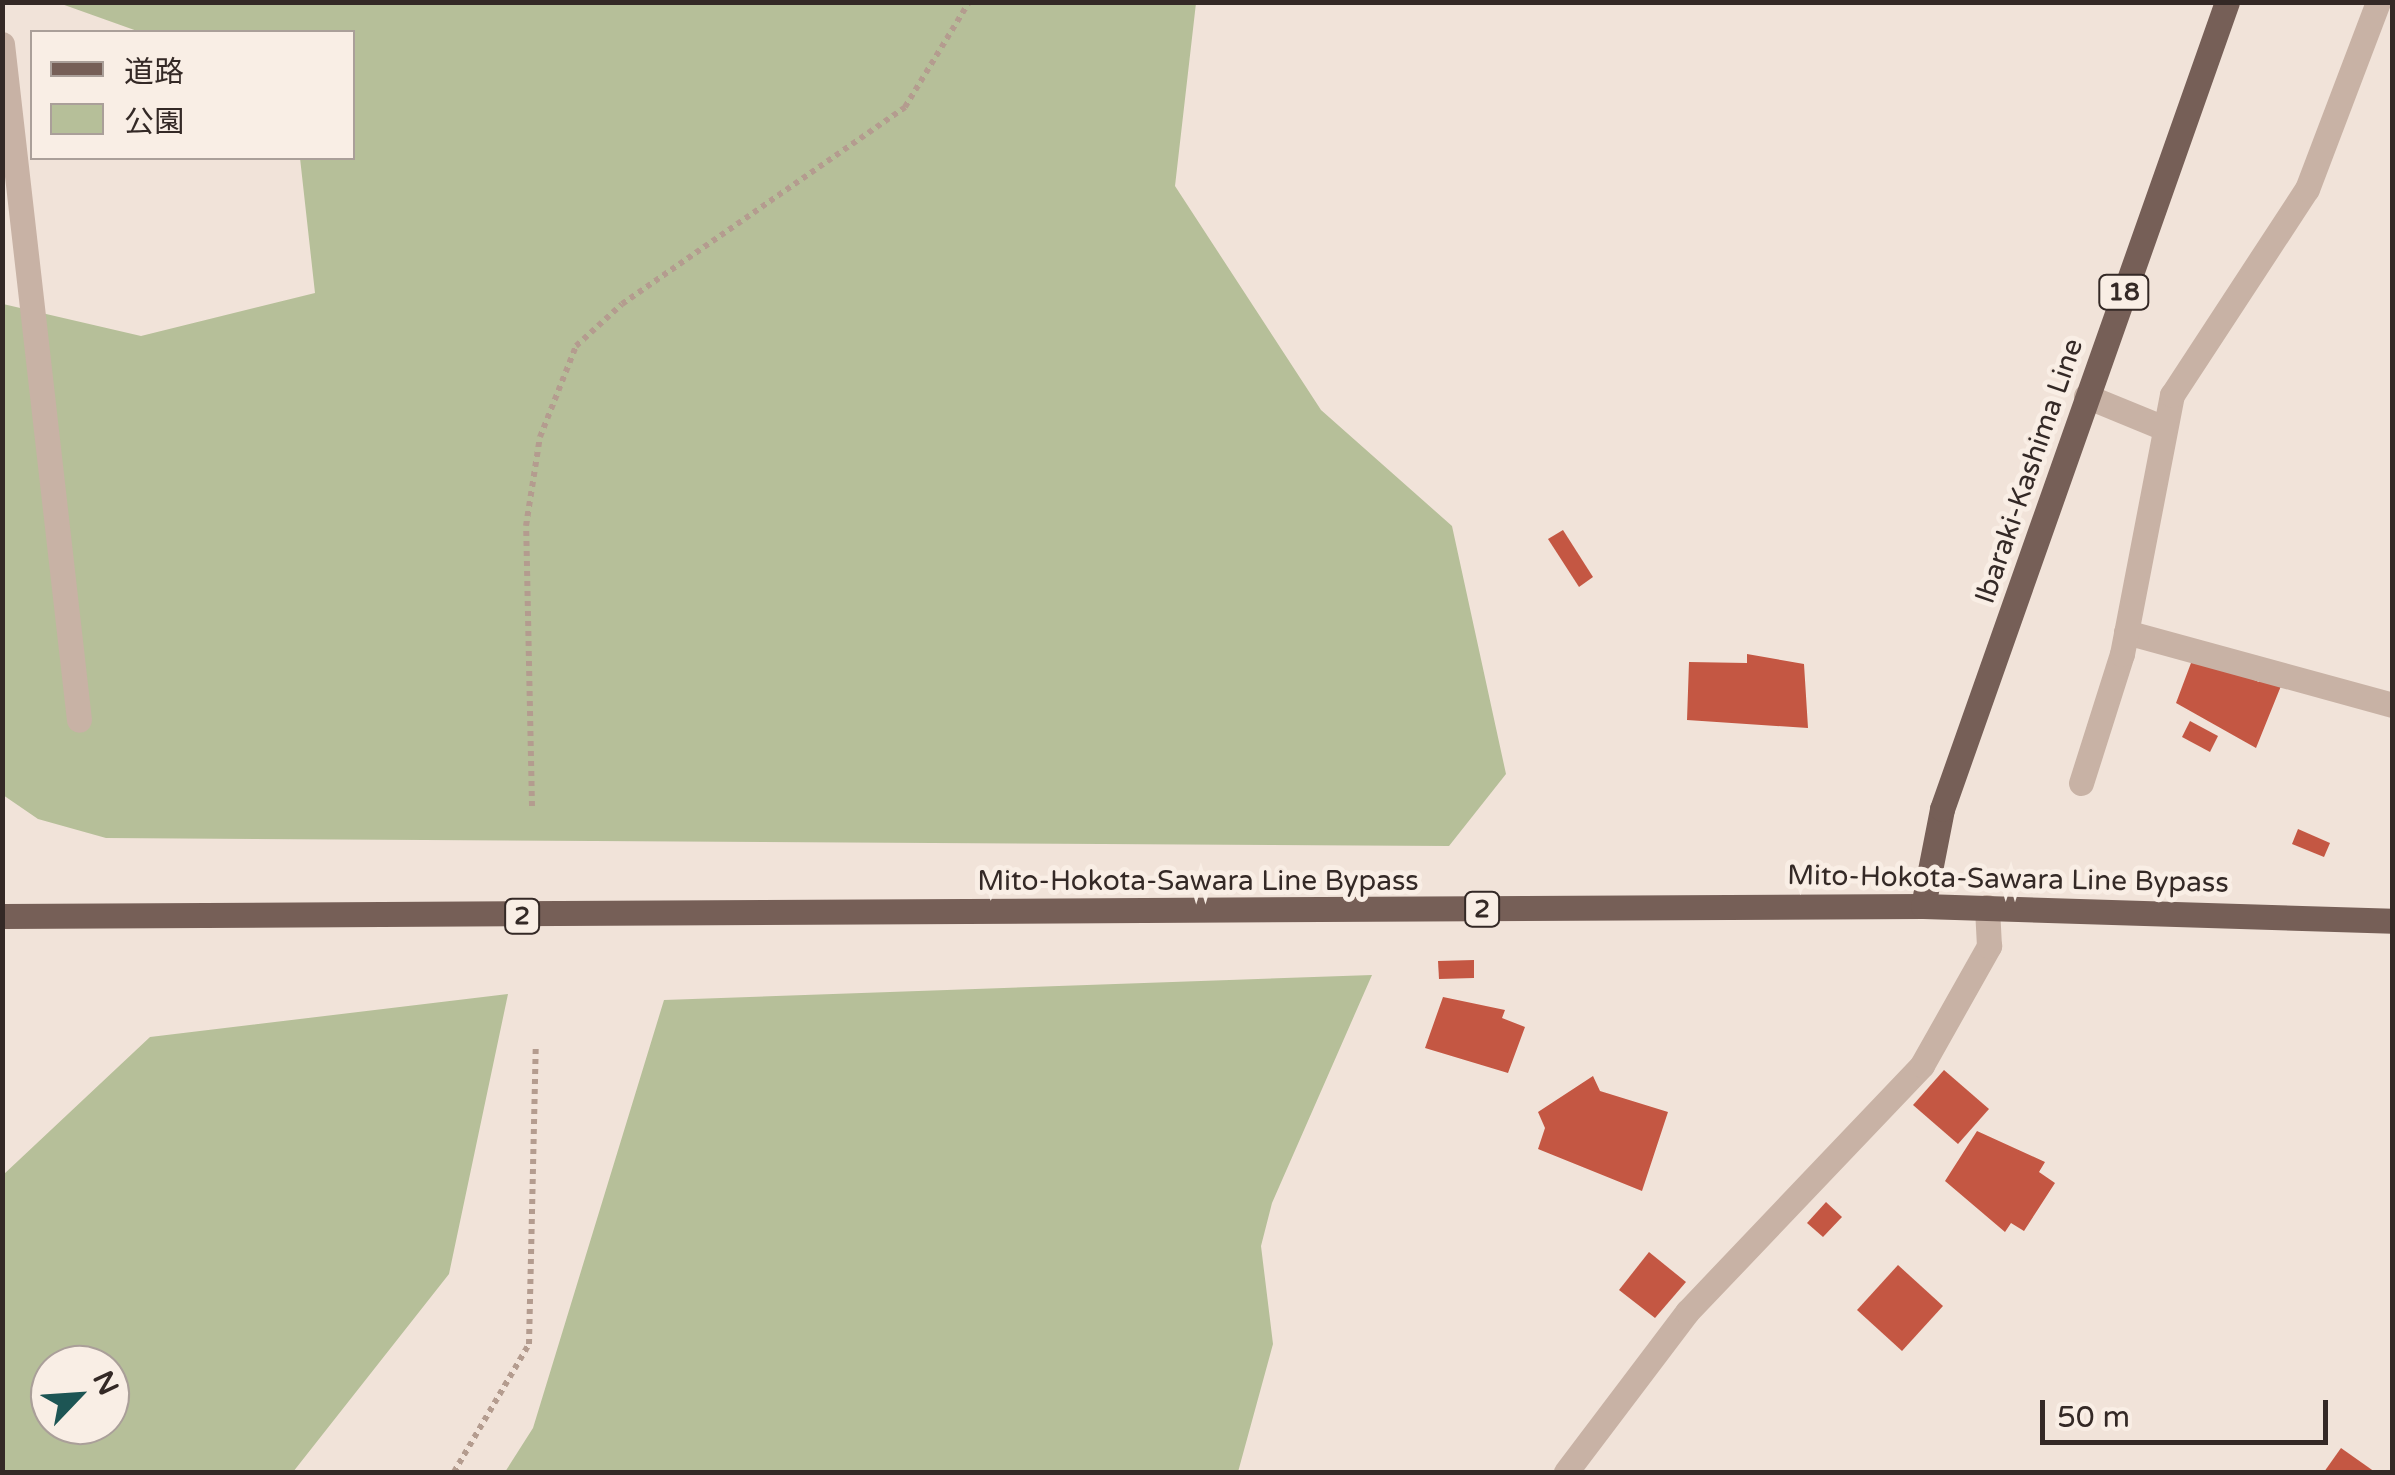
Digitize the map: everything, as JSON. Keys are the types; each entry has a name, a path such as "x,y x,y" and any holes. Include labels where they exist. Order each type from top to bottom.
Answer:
{"main road":[{"name":"Ibaraki-Kashima Line","path":"1923,906 1942,809 2228,2"},
{"name":"Mito-Hokota-Sawara Line Bypass","path":"2,916 1923,906 2392,922"}],"street":[{"path":"2080,783 2126,632 2172,396 2308,189 2378,2"},
{"path":"2,44 78,720"},
{"path":"2086,396 2164,428"},
{"path":"2126,632 2392,706"},
{"path":"1566,1472 1687,1312 1922,1065 1989,946 1988,907"}],"path":[{"path":"532,806 526,526 540,437 576,346 622,304 904,107 969,2"},
{"path":"454,1472 529,1344 536,1044"}],"green space":[{"path":"56,2 1196,3 1175,186 1321,410 1452,526 1506,774 1449,846 106,838 38,819 3,795 3,304 141,336 315,293 300,160 355,160 355,30 134,30"},
{"path":"1372,975 1272,1203 1261,1246 1273,1344 1238,1472 505,1472 533,1428 664,1000"},
{"path":"508,994 449,1274 293,1472 3,1472 3,1175 150,1037"}],"building":[{"path":"1563,530 1593,577 1579,587 1548,539"},
{"path":"1747,654 1804,664 1808,728 1687,720 1689,662 1747,663"},
{"path":"2194,655 2259,682 2263,673 2283,681 2256,748 2176,703"},
{"path":"2190,721 2218,736 2210,752 2182,737"},
{"path":"2298,829 2330,843 2324,857 2292,844"},
{"path":"1474,960 1474,978 1439,979 1438,961"},
{"path":"1443,997 1505,1010 1502,1018 1525,1027 1508,1073 1425,1048"},
{"path":"1944,1070 1989,1109 1958,1144 1913,1105"},
{"path":"1593,1076 1600,1091 1668,1112 1642,1191 1538,1149 1545,1128 1538,1112"},
{"path":"1977,1131 2045,1162 2039,1172 2055,1183 2024,1231 2011,1223 2005,1232 1945,1181"},
{"path":"1826,1202 1842,1217 1823,1237 1807,1223"},
{"path":"1649,1252 1686,1282 1655,1318 1619,1290"},
{"path":"1898,1265 1943,1306 1902,1351 1857,1310"},
{"path":"2341,1448 2375,1472 2324,1472"}]}
